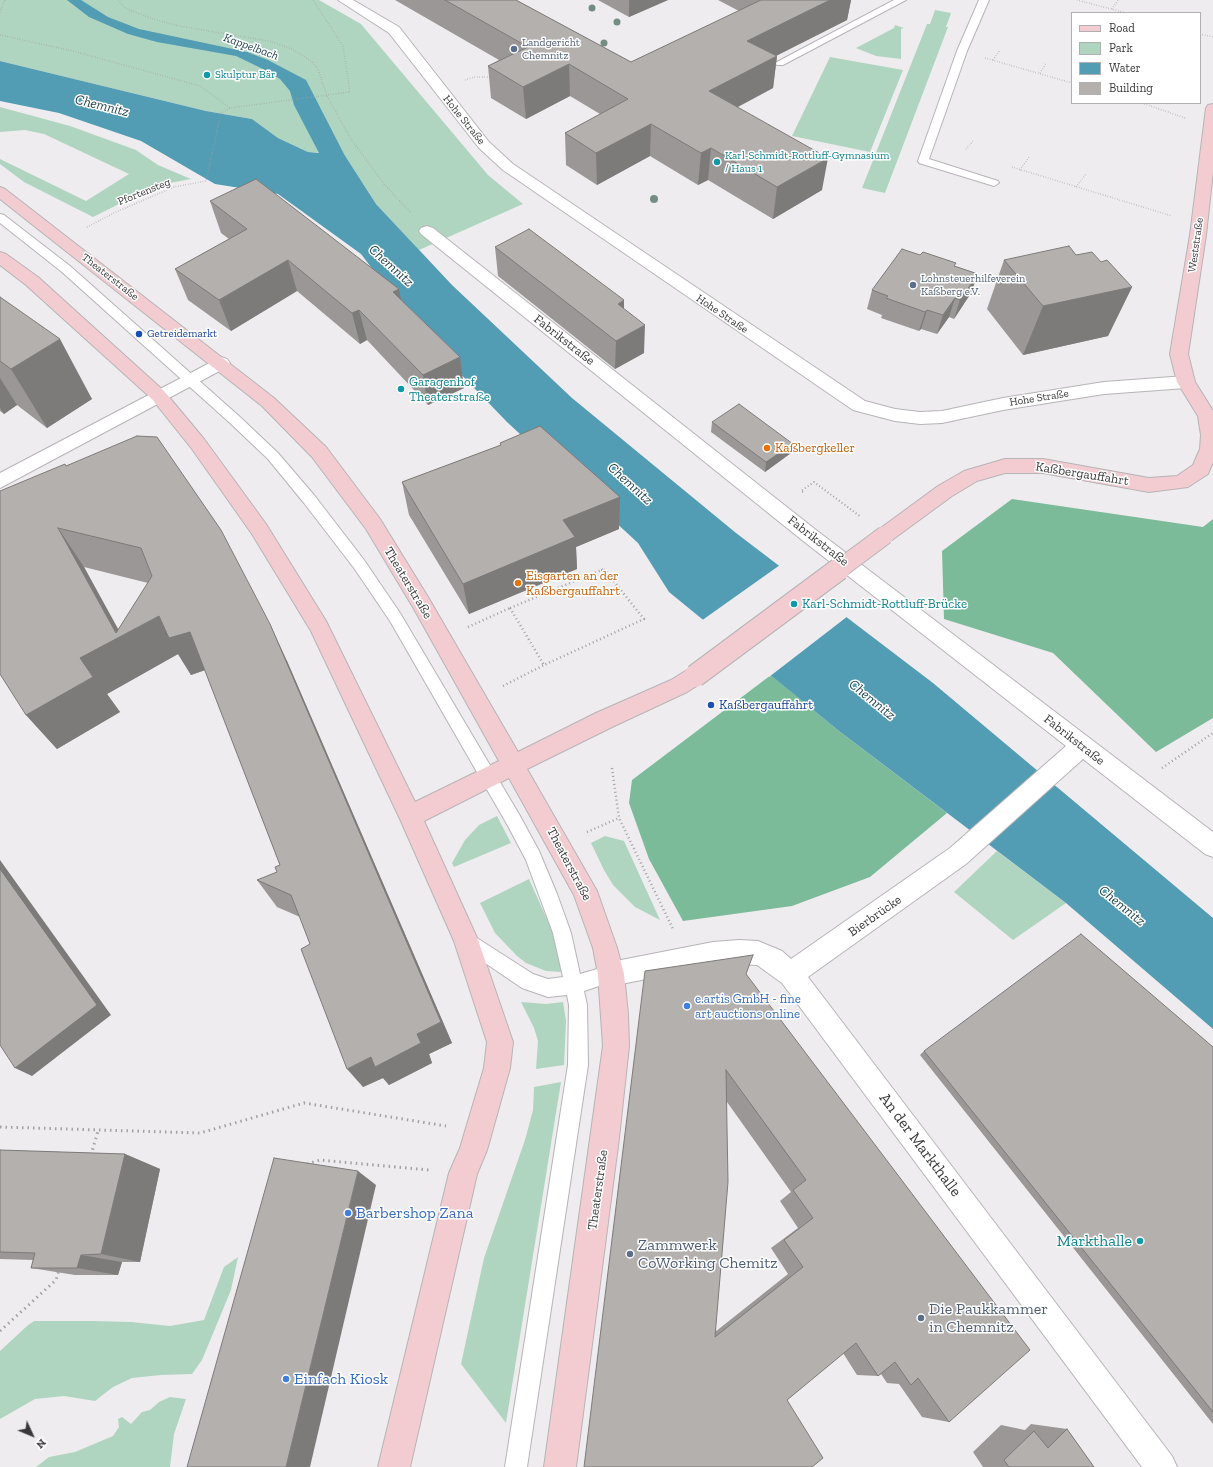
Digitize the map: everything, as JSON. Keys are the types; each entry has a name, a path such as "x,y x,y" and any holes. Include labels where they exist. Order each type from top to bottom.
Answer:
{"main road":[{"name":"Weststraße","path":"1186,382 1179,354 1199,224 1209,127 1213,108"},
{"name":"Theaterstraße","path":"0,192 221,363 268,402 319,452 373,524 442,638 585,891 605,948 611,974 615,1014 616,1046 606,1138 560,1467"},
{"path":"0,257 32,281 158,396 198,444 259,529 315,620 410,816 466,940 500,1042 497,1068 464,1173 394,1467"},
{"name":"Kaßbergauffahrt","path":"410,816 679,686 945,491 971,476 1005,466 1043,466 1150,485 1181,482 1201,469 1210,449 1210,416 1186,382"}],"street":[{"name":"Hohe Straße","path":"344,0 394,30 484,145 508,167 685,289 859,406 895,415 920,418 942,417 1003,404 1104,388 1186,382"},
{"name":"Fabrikstraße","path":"428,231 809,535 1213,846"},
{"path":"0,481 221,363"},
{"name":"Bierbrücke","path":"791,974 958,856 1059,764 1082,746"},
{"name":"An der Markthalle","path":"611,974 688,960 712,954 739,952 758,953 773,960 791,974 1161,1467"}],"lane":[{"path":"780,63 901,0"},
{"path":"984,0 962,51 923,161 994,183"},
{"path":"0,217 66,269 263,445 310,499 338,535 395,617 489,778 533,857 562,933 574,985 578,1005 578,1065 516,1467"},
{"path":"466,940 528,982 548,988 574,985 611,974"}],"path":[{"path":"0,12 5,0"},
{"path":"118,0 125,8 153,19 179,26 269,40 292,49 310,60 318,69 326,96 351,139 384,184 428,231"},
{"path":"0,35 73,51 200,86 230,108 350,92 343,46 313,0"},
{"path":"1077,0 1122,12"},
{"path":"1112,9 1118,0"},
{"path":"1201,34 1213,37"},
{"path":"993,60 1000,50"},
{"path":"962,51 1071,83"},
{"path":"1040,74 1046,63"},
{"path":"474,77 497,78"},
{"path":"1145,104 1209,127"},
{"name":"Pfortensteg","path":"62,240 114,213 174,187 206,181 221,113 230,108"},
{"path":"963,152 974,140"},
{"path":"1020,170 1029,157"},
{"path":"1006,166 1199,224"},
{"path":"1076,187 1086,174"},
{"path":"806,495 801,491 814,482 847,507"},
{"path":"442,638 604,569 644,619 476,698"},
{"path":"510,608 544,665"},
{"path":"1135,786 1213,733"},
{"path":"612,768 619,818 688,960"},
{"path":"585,833 619,818"},
{"path":"0,1127 200,1133 304,1103 478,1132"},
{"path":"90,1159 98,1131"},
{"path":"301,1167 320,1160 464,1173"},
{"path":"0,1331 56,1280 60,1267"}],"green space":[{"path":"0,0 319,0 361,24 488,175 523,204 419,250 376,204 344,154 308,152 278,138 252,119 206,111 0,61"},
{"path":"935,10 951,13 946,27 948,27 885,193 862,188 927,24 930,24"},
{"path":"895,25 904,28 901,29 901,59 876,56 856,48 894,28"},
{"path":"830,57 903,70 870,152 792,136"},
{"path":"0,107 70,126 136,150 158,165 191,179 159,185 93,217 24,182 0,164 0,159 86,201 129,174 44,134 25,130 0,132"},
{"path":"1012,499 1203,527 1213,519 1213,718 1156,752 1053,653 944,619 942,551"},
{"path":"771,675 839,731 947,813 870,877 792,906 683,921 649,859 629,803 632,780"},
{"path":"497,816 511,843 454,867 452,863 465,840 479,825"},
{"path":"605,836 624,841 660,920 635,907 613,885 591,843"},
{"path":"997,851 1066,903 1013,940 954,892"},
{"path":"529,879 554,935 561,962 561,972 546,971 526,963 517,956 495,933 480,903"},
{"path":"521,1002 546,1004 563,1002 566,1021 564,1065 536,1069 538,1041 534,1028"},
{"path":"561,1082 506,1423 461,1364 484,1258 525,1140 533,1110 534,1087"},
{"path":"238,1257 231,1290 202,1360 192,1374 132,1378 113,1387 95,1401 64,1396 35,1399 0,1419 0,1351 34,1321 131,1322 170,1326 204,1320 224,1267"},
{"path":"170,1397 186,1399 174,1434 170,1467 36,1467 49,1457 75,1452 113,1436 119,1427 118,1419 122,1417 131,1424 142,1412 150,1410 159,1402"}],"water":[{"name":"Chemnitz","path":"67,0 81,0 108,17 139,29 247,52 268,60 306,80 344,154 376,204 452,285 572,398 736,533 933,683 1213,918 1213,1029 1066,903 839,731 669,592 638,543 507,422 421,333 361,254 278,194 215,184 141,141 59,113 0,101 0,61 206,111 252,119 278,138 308,152 319,153 294,105 290,91 280,79 269,72 236,56 157,42 128,34 89,17"}],"pier":[{"path":"780,565 848,616 769,677 701,621"}],"building":[{"path":"445,0 516,0 631,62 761,0 830,0 747,41 777,56 709,91 828,158 777,187 711,148 701,153 651,124 596,153 565,133 628,99 569,64 523,87 488,66 528,47"},
{"path":"256,179 399,289 393,292 460,357 423,375 359,310 352,313 288,260 219,300 175,269 247,229 210,201"},
{"path":"529,229 624,300 618,304 645,325 616,341 495,247"},
{"path":"1069,246 1076,255 1092,252 1101,262 1107,260 1132,287 1043,306 1004,260"},
{"path":"902,249 920,255 923,252 956,263 954,266 978,274 960,300 955,298 943,315 927,310 925,312 886,298 888,296 872,290"},
{"path":"0,297 60,339 11,369 0,361"},
{"path":"739,404 793,444 766,462 712,422"},
{"path":"540,426 620,497 563,520 575,537 463,584 402,482 501,445 500,443"},
{"path":"137,436 157,437 221,530 270,624 441,1022 417,1034 421,1043 375,1067 371,1057 347,1069 301,949 310,944 291,895 257,880 277,872 275,867 280,865 190,632 169,638 159,616 80,658 93,677 26,715 0,674 0,491 65,464 66,466","holes":["58,528 141,548 152,576 116,633"]},
{"path":"0,869 97,1005 15,1068 0,1045"},
{"name":"Markthalle","path":"1081,934 1213,1047 1213,1412 924,1051"},
{"path":"753,955 746,974 1030,1350 949,1422 918,1378 911,1385 895,1362 878,1376 856,1343 787,1400 823,1458 812,1467 584,1467 645,971","holes":["726,1070 806,1180 793,1190 813,1218 784,1240 803,1267 715,1337 728,1182"]},
{"path":"0,1150 125,1154 101,1254 81,1255 77,1268 31,1268 35,1253 0,1252"},
{"path":"274,1158 358,1171 286,1467 187,1467"},
{"path":"1067,1429 1094,1467 1009,1467 1004,1460 1034,1431 1048,1448"}],"place":[{"name":"Landgericht Chemnitz","path":"514,49"},
{"name":"Skulptur Bär","path":"207,75"},
{"name":"Karl-Schmidt-Rottluff-Gymnasium / Haus 1","path":"717,162"},
{"name":"Lohnsteuerhilfeverein Kaßberg e.V.","path":"913,285"},
{"name":"Getreidemarkt","path":"139,334"},
{"name":"Garagenhof Theaterstraße","path":"401,389"},
{"name":"Kaßbergkeller","path":"767,448"},
{"name":"Eisgarten an der Kaßbergauffahrt","path":"518,583"},
{"name":"Karl-Schmidt-Rottluff-Brücke","path":"794,604"},
{"name":"Kaßbergauffahrt","path":"711,705"},
{"name":"e.artis GmbH - fine art auctions online","path":"687,1006"},
{"name":"Barbershop Zana","path":"348,1213"},
{"name":"Markthalle","path":"1140,1241"},
{"name":"Zammwerk CoWorking Chemitz","path":"630,1254"},
{"name":"Die Paukkammer in Chemnitz","path":"921,1318"},
{"name":"Einfach Kiosk","path":"286,1379"}],"water label":[{"name":"Kappelbach","path":"251,47"}]}
